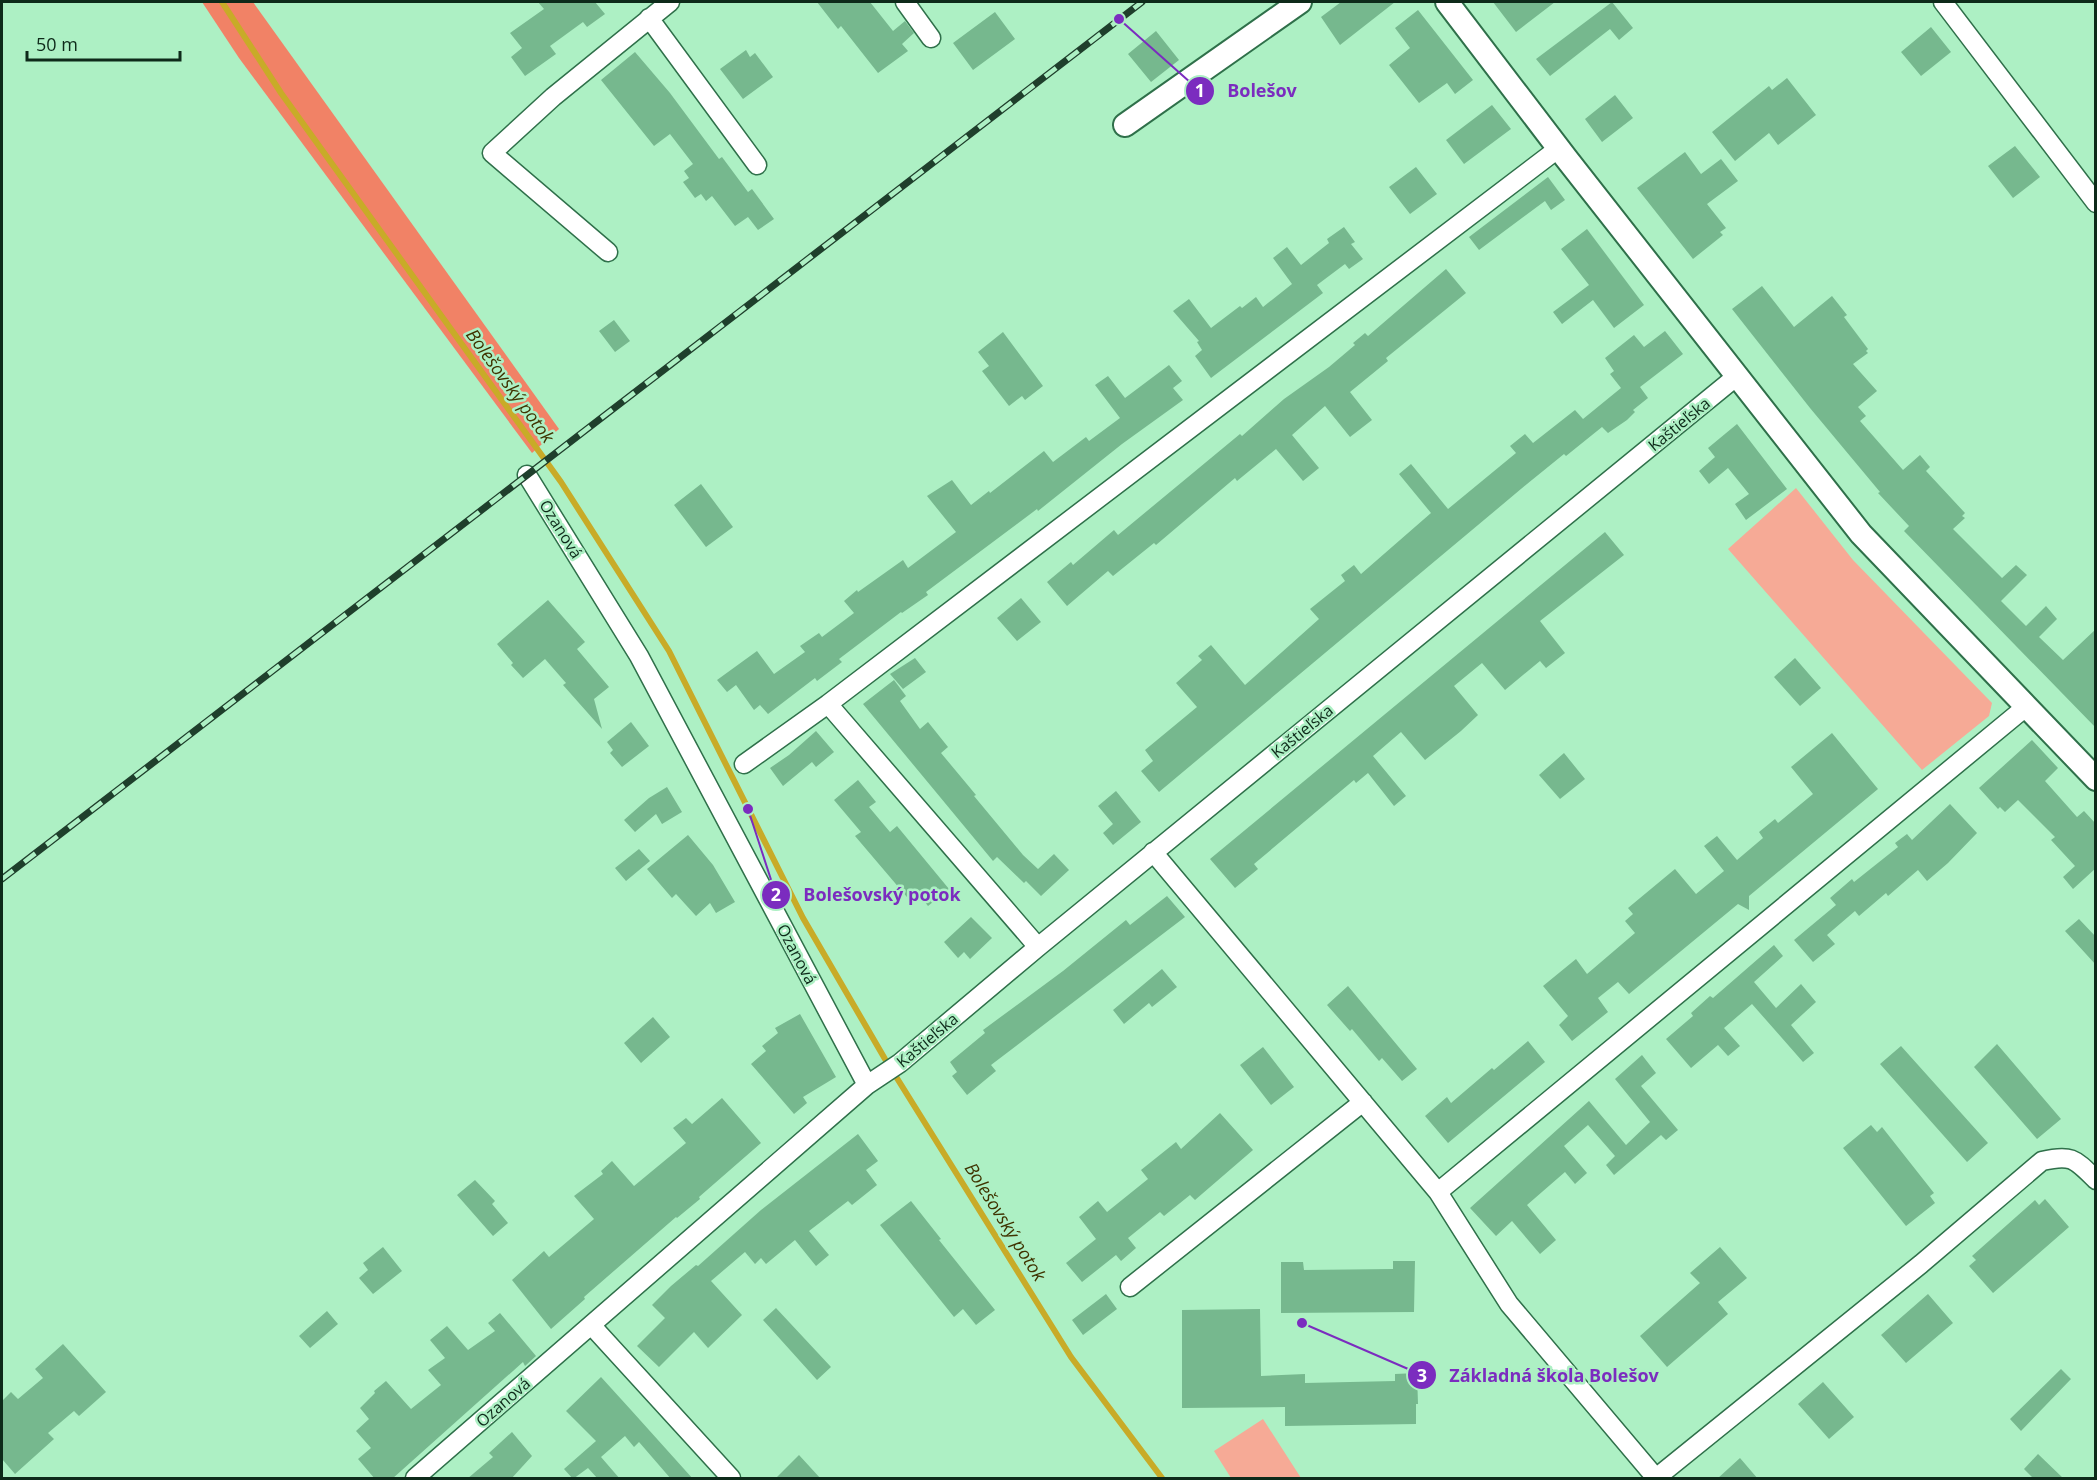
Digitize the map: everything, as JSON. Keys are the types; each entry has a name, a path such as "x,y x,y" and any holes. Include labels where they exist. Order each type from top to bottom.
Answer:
{"street":[{"path":"608,252 492,153 553,98 670,2"},
{"path":"905,2 931,38"},
{"path":"1125,125 1300,2"},
{"path":"1447,2 1861,534 2096,779"},
{"path":"1943,2 2096,203"},
{"path":"649,18 757,165"},
{"path":"744,764 828,704 1559,148"},
{"name":"Kaštieľska","path":"867,1085 892,1068 1737,376"},
{"name":"Ozanová","path":"415,1479 867,1085 639,656 527,475"},
{"path":"828,704 1038,947"},
{"path":"1438,1192 2028,706"},
{"path":"1154,852 1438,1192 1509,1304 1656,1479 1921,1264 2042,1161 2061,1156 2078,1161 2096,1180"},
{"path":"1130,1287 1363,1102"},
{"path":"592,1326 731,1479"}],"shaded area":[{"path":"202,2 253,2 559,429 532,453 239,58"},
{"path":"1796,488 1853,560 1992,703 1989,716 1922,770 1728,549"},
{"path":"1263,1419 1301,1478 1231,1478 1214,1451"}],"building":[{"path":"538,2 595,2 605,14 587,27 583,22 550,46 556,54 525,76 511,57 522,48 510,33 544,9"},
{"path":"817,2 870,2 893,31 905,21 914,33 902,44 908,51 878,73 841,26 838,29"},
{"path":"1341,2 1395,2 1340,45 1321,17"},
{"path":"1493,2 1555,2 1516,32"},
{"path":"1612,2 1633,28 1619,40 1610,29 1550,76 1536,59"},
{"path":"1418,10 1473,80 1455,94 1447,83 1419,103 1389,65 1410,48 1395,28"},
{"path":"995,12 1015,39 973,70 953,43"},
{"path":"1931,27 1951,52 1921,76 1901,52"},
{"path":"1156,31 1179,60 1151,82 1128,54"},
{"path":"746,50 750,57 755,53 773,77 743,99 720,69"},
{"path":"635,52 670,93 719,159 722,157 748,192 752,189 774,219 758,230 748,217 735,226 712,196 706,201 701,194 695,198 683,182 689,178 684,171 693,164 670,134 654,146 601,80"},
{"path":"1787,78 1816,115 1778,145 1769,133 1735,161 1712,132 1769,86 1772,90"},
{"path":"1615,95 1633,118 1602,142 1585,119"},
{"path":"1492,105 1511,129 1464,164 1446,140"},
{"path":"2015,146 2040,177 2013,198 1988,166"},
{"path":"1685,152 1701,174 1721,159 1738,181 1707,204 1726,228 1720,232 1723,235 1693,259 1637,188"},
{"path":"1416,167 1437,194 1410,214 1389,187"},
{"path":"1548,177 1565,200 1551,210 1545,201 1479,250 1469,237"},
{"path":"1344,227 1355,242 1351,244 1363,259 1349,269 1345,264 1317,285 1323,293 1211,378 1195,356 1202,350 1197,342 1199,341 1173,311 1189,299 1211,328 1256,297 1263,307 1292,284 1273,258 1287,247 1301,265 1329,243 1327,239"},
{"path":"1587,229 1644,305 1614,328 1593,300 1562,324 1553,312 1589,285 1561,249"},
{"path":"1446,269 1466,293 1386,358 1388,361 1350,392 1372,420 1350,437 1325,406 1292,435 1319,468 1303,481 1276,449 1237,481 1235,478 1156,545 1154,543 1113,576 1108,571 1067,606 1047,582 1071,562 1073,565 1114,530 1118,535 1240,434 1242,436 1284,399 1329,367 1355,345 1353,343 1365,333 1368,336"},
{"path":"1762,286 1794,327 1832,296 1847,315 1844,317 1868,349 1866,351 1868,353 1853,364 1877,391 1858,407 1866,416 1860,421 1903,470 1920,455 1930,467 1926,471 1965,513 1962,516 1965,518 1953,529 2002,578 2016,565 2027,575 2001,601 2026,626 2046,606 2057,619 2039,637 2063,660 2096,629 2096,728 1904,531 1909,526 1878,493 1880,492 1732,309"},
{"path":"614,320 630,341 615,352 599,331"},
{"path":"1665,331 1683,354 1640,387 1648,398 1633,410 1635,412 1627,420 1608,433 1602,427 1566,456 1564,454 1159,792 1141,771 1153,761 1145,750 1197,707 1176,683 1202,660 1198,656 1211,645 1245,685 1319,619 1310,609 1345,581 1341,575 1354,565 1361,574 1431,513 1399,474 1411,464 1448,509 1516,453 1510,446 1525,434 1533,443 1575,410 1583,419 1621,388 1610,374 1614,371 1605,358 1634,335 1644,347"},
{"path":"1003,332 1043,386 1025,400 1022,396 1009,406 982,371 989,366 978,352"},
{"path":"1169,365 1182,381 1173,388 1183,400 1122,444 1038,511 1037,509 926,592 928,595 901,612 839,659 842,662 817,681 815,678 768,714 760,705 754,710 736,685 727,692 717,680 757,651 774,674 805,652 800,646 819,633 822,637 854,613 844,601 857,590 858,592 903,560 908,568 956,532 927,496 952,480 971,505 1044,451 1053,462 1086,437 1089,441 1120,418 1095,385 1108,376 1125,398"},
{"path":"1737,424 1787,489 1746,520 1735,504 1749,494 1728,468 1709,484 1699,471 1715,457 1708,448"},
{"path":"701,484 733,527 706,547 674,505"},
{"path":"1605,532 1624,555 1540,621 1565,653 1546,668 1540,661 1505,690 1482,663 1454,686 1478,715 1461,731 1425,760 1401,732 1373,756 1406,796 1394,806 1368,773 1356,783 1354,780 1254,864 1258,869 1235,888 1210,859"},
{"path":"1021,598 1041,622 1017,641 997,618"},
{"path":"548,600 585,642 577,649 609,687 594,699 602,729 563,685 566,683 545,659 523,678 497,644"},
{"path":"915,658 926,672 903,689 890,674"},
{"path":"1795,658 1821,688 1800,706 1774,677"},
{"path":"894,680 906,696 900,701 920,729 928,722 948,747 941,753 1023,855 1038,869 1054,854 1069,870 1041,896 997,857 993,861 863,704"},
{"path":"631,722 649,746 622,767 610,753 613,750 607,742"},
{"path":"816,731 834,752 816,767 812,762 783,786 770,768"},
{"path":"1832,733 1878,789 1749,896 1749,910 1738,904 1629,994 1618,982 1598,998 1608,1012 1572,1041 1559,1025 1568,1016 1543,986 1576,959 1587,974 1635,933 1625,921 1633,914 1628,908 1675,869 1696,894 1724,871 1704,846 1717,836 1737,860 1763,838 1759,832 1775,819 1778,823 1813,794 1791,767"},
{"path":"2032,740 2058,768 2045,781 2077,817 2084,811 2096,824 2096,868 2073,889 2063,877 2075,866 2051,840 2055,837 2018,800 2005,812 2000,807 1998,809 1979,788"},
{"path":"1564,753 1585,779 1560,799 1539,775"},
{"path":"858,780 876,802 869,807 890,832 897,826 949,889 928,906 920,896 912,903 855,836 861,832 834,800"},
{"path":"667,787 682,812 662,824 656,814 635,832 624,820 649,798"},
{"path":"1116,791 1141,822 1113,845 1103,833 1113,824 1098,806"},
{"path":"1950,804 1977,833 1927,881 1918,870 1888,896 1886,893 1859,916 1855,911 1827,935 1835,944 1813,962 1794,940 1836,905 1830,898 1852,879 1854,882 1898,847 1895,843 1907,834 1912,840"},
{"path":"688,835 713,865 735,902 716,913 710,903 696,916 676,894 672,898 647,869"},
{"path":"639,849 650,861 626,881 615,868"},
{"path":"1167,896 1185,917 991,1065 996,1071 967,1095 952,1076 957,1072 950,1062 985,1033 983,1030 1063,971 1126,920 1130,925"},
{"path":"971,917 992,938 970,959 964,952 958,958 944,942"},
{"path":"2079,919 2096,937 2096,965 2065,931"},
{"path":"1774,945 1783,956 1754,982 1776,1008 1801,984 1816,1002 1791,1025 1814,1053 1803,1062 1752,1004 1724,1028 1740,1046 1728,1056 1718,1045 1691,1068 1666,1039 1693,1016 1691,1013 1710,996 1713,998"},
{"path":"1162,969 1177,987 1152,1007 1149,1003 1124,1024 1113,1010"},
{"path":"1348,986 1417,1069 1402,1081 1382,1058 1379,1061 1352,1029 1350,1031 1327,1005"},
{"path":"800,1014 836,1077 803,1097 807,1103 794,1114 751,1064 766,1051 762,1046 778,1033 775,1028"},
{"path":"653,1017 670,1037 641,1063 624,1043"},
{"path":"1528,1041 1545,1062 1448,1143 1425,1116 1447,1097 1451,1103"},
{"path":"1997,1044 2061,1119 2037,1139 1974,1067"},
{"path":"1901,1046 1988,1143 1967,1162 1880,1064"},
{"path":"1263,1047 1294,1087 1271,1105 1240,1065"},
{"path":"1642,1055 1656,1073 1641,1086 1678,1130 1666,1140 1661,1135 1614,1175 1606,1165 1615,1156 1588,1125 1564,1146 1587,1173 1575,1184 1565,1172 1527,1205 1556,1240 1540,1254 1512,1221 1496,1236 1470,1208 1589,1101 1626,1145 1650,1122 1615,1079"},
{"path":"722,1098 761,1143 699,1197 700,1199 584,1297 585,1299 551,1329 512,1280 544,1251 549,1257 594,1219 574,1196 603,1174 601,1171 612,1161 634,1186 686,1143 673,1128 686,1118 692,1124"},
{"path":"1220,1113 1253,1150 1195,1200 1190,1195 1164,1216 1160,1212 1128,1238 1136,1248 1121,1261 1116,1255 1082,1282 1066,1263 1096,1239 1079,1217 1098,1201 1107,1212 1148,1179 1141,1170 1176,1142 1181,1149"},
{"path":"1871,1125 1877,1132 1882,1127 1934,1193 1930,1196 1935,1203 1906,1226 1843,1148"},
{"path":"858,1134 878,1161 866,1170 877,1185 852,1205 848,1201 809,1231 829,1255 816,1266 795,1240 766,1264 761,1258 755,1264 745,1252 711,1281 742,1315 708,1348 694,1332 659,1367 637,1346 665,1318 652,1305 671,1286 696,1265 698,1266 761,1210"},
{"path":"475,1180 495,1201 492,1204 508,1223 493,1236 457,1195"},
{"path":"2045,1199 2069,1227 1993,1293 1969,1266 1976,1260 1972,1256 2035,1200 2039,1205"},
{"path":"911,1201 995,1310 976,1325 963,1309 954,1317 880,1225"},
{"path":"383,1247 402,1271 373,1294 359,1278 368,1270 363,1263"},
{"path":"1720,1247 1747,1278 1718,1302 1728,1314 1667,1367 1640,1336 1700,1283 1690,1273"},
{"path":"1393,1261 1415,1261 1414,1312 1281,1313 1281,1262 1303,1262 1304,1270 1393,1269"},
{"path":"1106,1294 1117,1309 1083,1335 1072,1320"},
{"path":"1928,1294 1953,1323 1906,1363 1881,1335"},
{"path":"776,1308 831,1367 817,1380 763,1320"},
{"path":"1260,1309 1261,1376 1305,1374 1305,1383 1395,1381 1395,1374 1417,1373 1416,1424 1285,1426 1285,1407 1182,1408 1182,1310"},
{"path":"327,1311 338,1324 310,1348 299,1336"},
{"path":"500,1313 536,1356 525,1366 523,1362 392,1479 375,1479 358,1459 371,1448 356,1431 369,1419 360,1408 386,1381 411,1409 441,1385 428,1370 445,1358 430,1340 447,1326 468,1350 495,1331 488,1323"},
{"path":"63,1344 106,1392 79,1416 74,1411 48,1433 54,1439 15,1474 2,1459 2,1401 11,1392 18,1399 43,1378 35,1369"},
{"path":"2061,1369 2071,1379 2021,1431 2010,1419"},
{"path":"601,1377 693,1479 671,1479 639,1442 634,1447 625,1436 601,1457 620,1479 598,1479 588,1468 573,1479 564,1469 596,1441 566,1411"},
{"path":"1823,1382 1854,1417 1829,1439 1798,1404"},
{"path":"512,1432 532,1456 511,1479 467,1479 493,1457 489,1453"},
{"path":"2038,1454 2064,1479 2034,1479 2024,1469"},
{"path":"799,1455 821,1479 775,1479"},
{"path":"1740,1458 1758,1479 1717,1479"}],"waterway":[{"name":"Bolešovský potok","path":"222,2 281,93 561,482 669,651 803,918 885,1059 1071,1357 1162,1478"}],"railway":[{"path":"2,879 1142,2"}],"place":[{"name":"Bolešov","path":"1119,19"},
{"name":"Bolešovský potok","path":"748,809"},
{"name":"Základná škola Bolešov","path":"1302,1323"}]}
